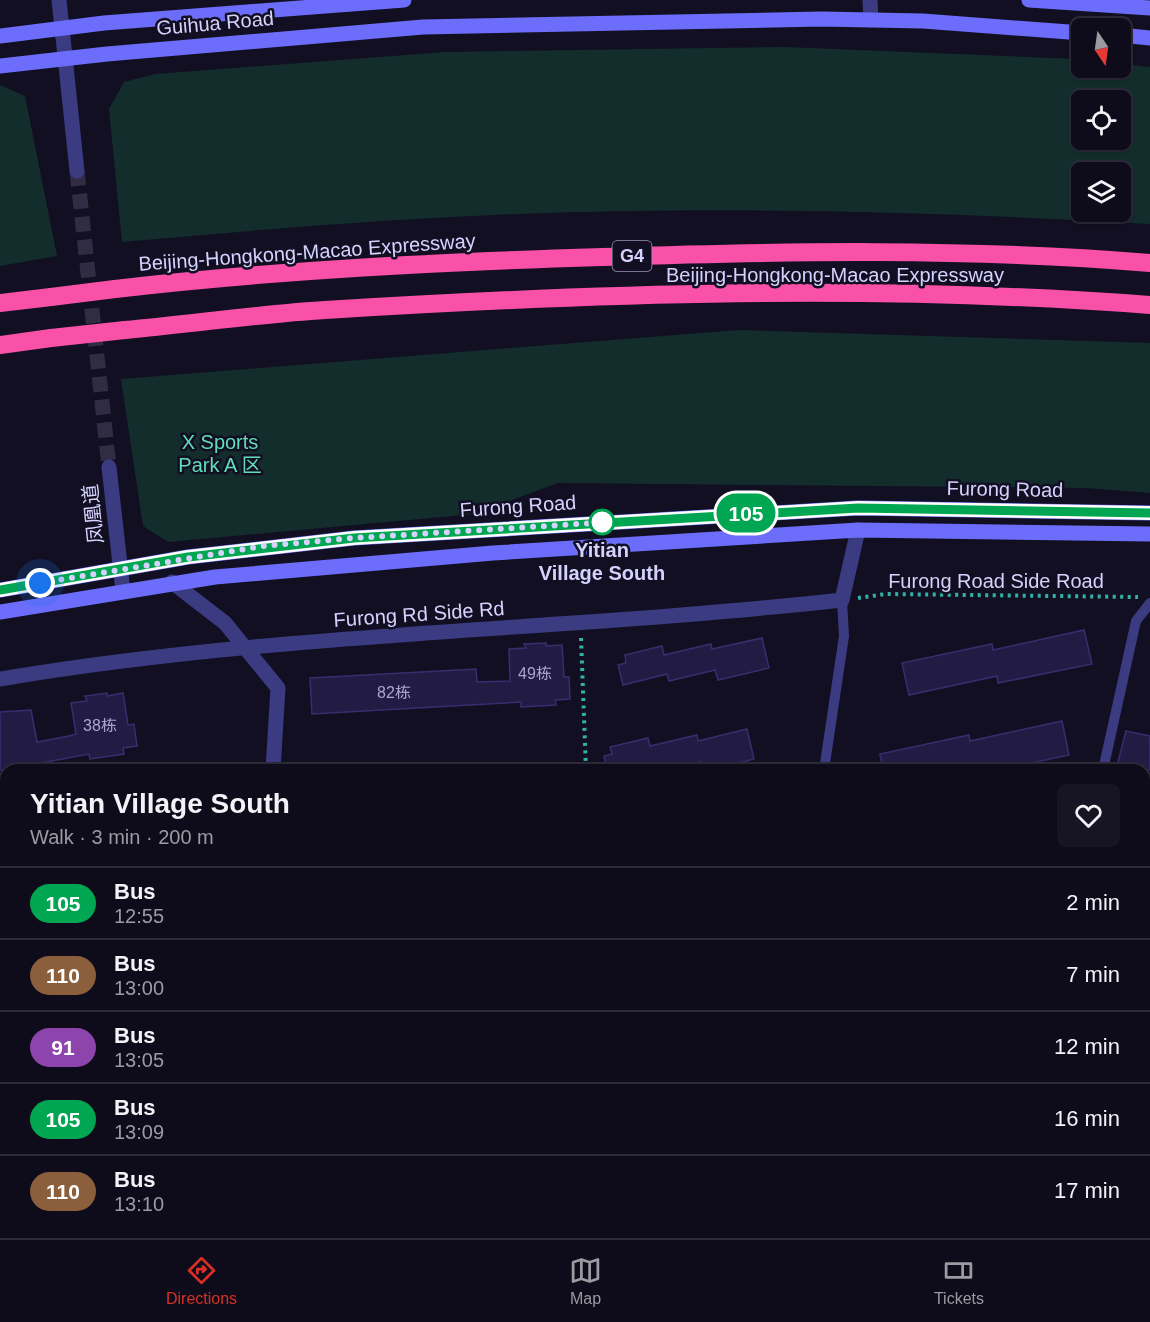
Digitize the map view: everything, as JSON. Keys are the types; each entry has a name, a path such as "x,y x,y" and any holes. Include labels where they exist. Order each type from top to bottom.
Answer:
{"highway":[{"name":"Beijing-Hongkong-Macao Expressway","path":"0,303 388,264 665,255 907,251 1150,263"},
{"name":"Beijing-Hongkong-Macao Expressway","path":"0,345 323,310 601,298 811,294 945,295 1150,305"}],"main road":[{"name":"Guihua Road","path":"0,36 62,28 404,0"},
{"path":"1029,0 1150,9"},
{"name":"Guihua Road","path":"0,66 65,58 405,28 641,21 871,20 1071,32"},
{"path":"1131,36 1150,38"},
{"name":"Furong Road","path":"0,590 264,546 354,538 858,508 1150,513"},
{"path":"0,612 172,582 493,553 858,531 1150,534"}],"street":[{"path":"59,0 77,171"},
{"path":"870,0 871,20"},
{"name":"凤凰道","path":"109,467 123,591"},
{"path":"842,600 858,531"},
{"path":"172,582 225,623 278,688 273,764"},
{"name":"Furong Rd Side Rd","path":"0,679 246,647 714,614 842,600"}],"lane":[{"path":"825,764 844,636 842,600"},
{"path":"1104,764 1136,621 1150,603"}],"path":[{"name":"Furong Road Side Road","path":"842,600 886,594 1150,598"},
{"path":"580,623 586,764"}],"green space":[{"path":"785,47 1071,59 1071,78 1131,78 1131,65 1150,67 1150,224 1110,222 1131,222 1131,162 1071,162 1071,220 835,212 677,210 469,216 271,229 122,242 109,109 124,82 155,74 446,52"},
{"path":"0,85 25,96 57,256 0,266"},
{"name":"X Sports Park A 区","path":"738,330 1150,343 1150,493 1086,488 558,483 474,514 168,542 143,526 121,379"}],"building":[{"path":"1084,630 1092,664 998,683 997,676 909,695 902,663 992,644 993,650"},
{"path":"762,638 769,668 718,680 715,670 669,681 667,674 623,685 618,665 626,663 625,655 662,646 664,655 711,644 712,649"},
{"path":"546,643 546,646 562,645 564,677 569,677 570,699 555,700 556,705 521,707 521,702 312,714 310,678 476,669 477,682 510,681 509,649 526,648 524,644"},
{"path":"123,693 128,725 134,724 137,746 123,748 124,754 90,759 89,754 36,764 0,764 0,712 31,710 37,742 69,736 76,734 71,703 87,701 85,696"},
{"path":"1062,721 1069,755 1027,764 882,764 880,754 969,735 970,741"},
{"path":"747,729 754,759 735,764 702,764 701,762 692,764 606,764 604,756 612,754 610,747 648,738 650,746 697,735 698,741"},
{"path":"1126,731 1150,736 1150,764 1118,764"}],"tunnel":[{"path":"77,171 109,467"}],"bus line":[{"name":"105","path":"0,590 264,546 573,523 858,508 1150,513"}],"place":[{"name":"Yitian Village South","path":"602,522"}],"route":[{"path":"40,583 264,546 610,522 602,522"}]}
